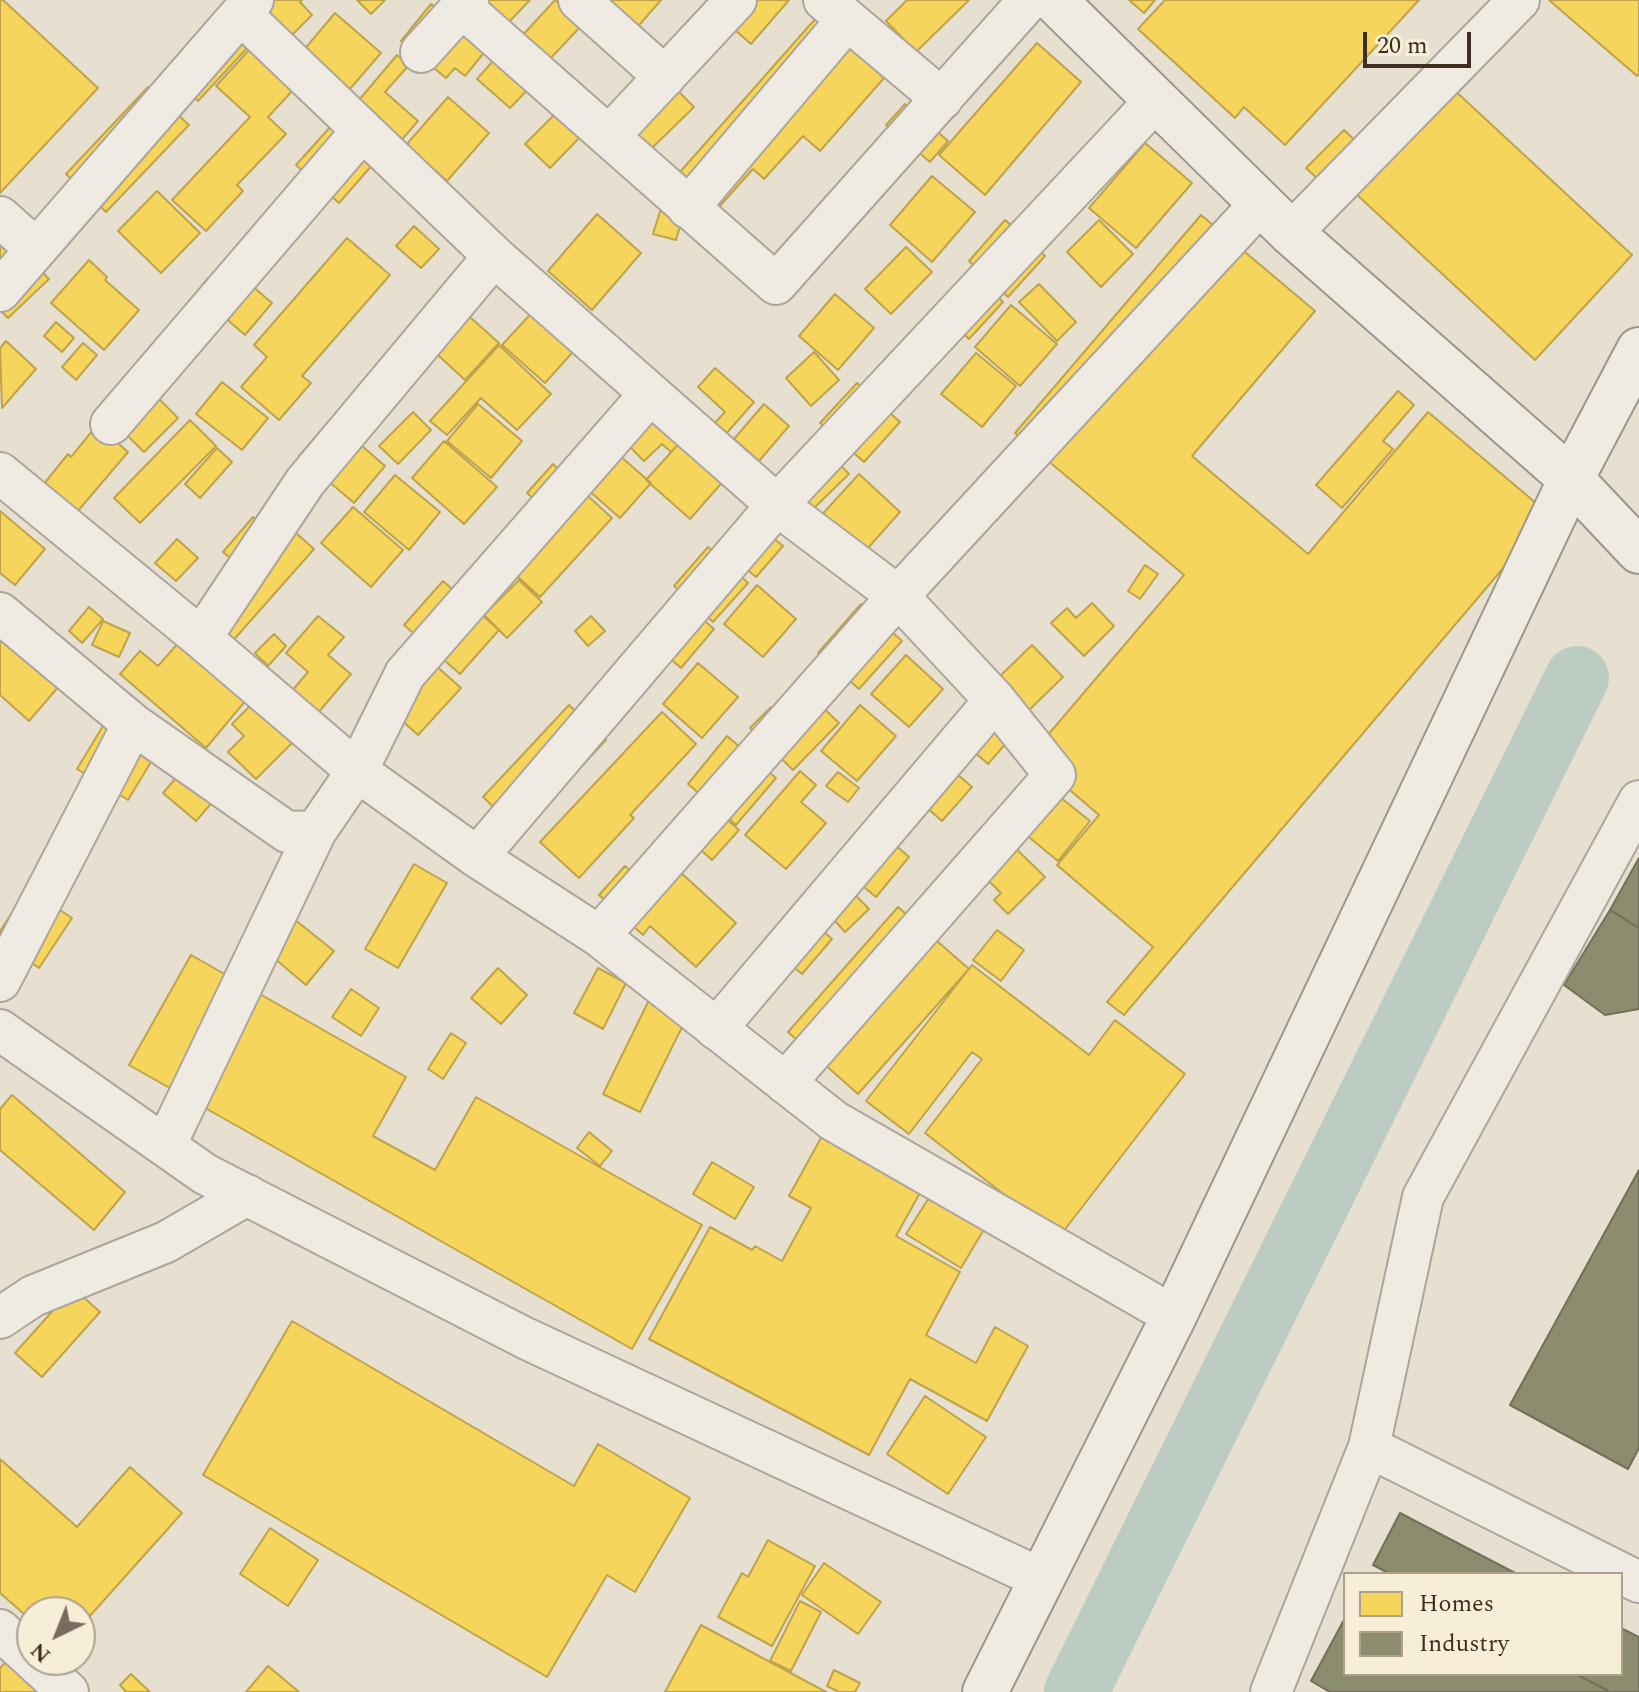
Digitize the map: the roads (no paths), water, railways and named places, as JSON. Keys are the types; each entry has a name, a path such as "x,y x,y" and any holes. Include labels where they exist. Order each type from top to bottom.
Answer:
{"street":[{"path":"579,0 665,77"},
{"path":"610,135 736,0"},
{"path":"421,52 465,3 688,208 776,284 1029,0"},
{"path":"1054,0 1291,233 1571,479 1639,551"},
{"path":"1291,233 1519,0"},
{"path":"0,291 247,7 362,131 494,256 777,505 898,596 995,700 1055,775 785,1083"},
{"path":"688,208 836,10 942,99"},
{"path":"477,857 777,505 1156,100"},
{"path":"111,424 362,131"},
{"path":"599,936 898,596 1261,203"},
{"path":"0,217 36,249"},
{"path":"201,638 305,482 494,256"},
{"path":"985,1692 1174,1316 1571,479 1639,350"},
{"path":"165,1146 316,831 357,771 405,674 650,394"},
{"path":"0,473 357,771 477,857 599,936 834,1121 1174,1316"},
{"path":"0,613 133,724 287,832 316,831"},
{"path":"716,1029 995,700"},
{"path":"0,981 133,724"},
{"path":"1271,1692 1369,1447 1423,1197 1639,801"},
{"path":"0,1030 205,1174 525,1338 1042,1579"},
{"path":"0,1318 33,1296 166,1242 247,1195"},
{"path":"1369,1447 1619,1572"},
{"path":"0,1630 16,1645"},
{"path":"50,1676 68,1692"}],"waterway":[{"path":"1076,1692 1577,678"}]}
